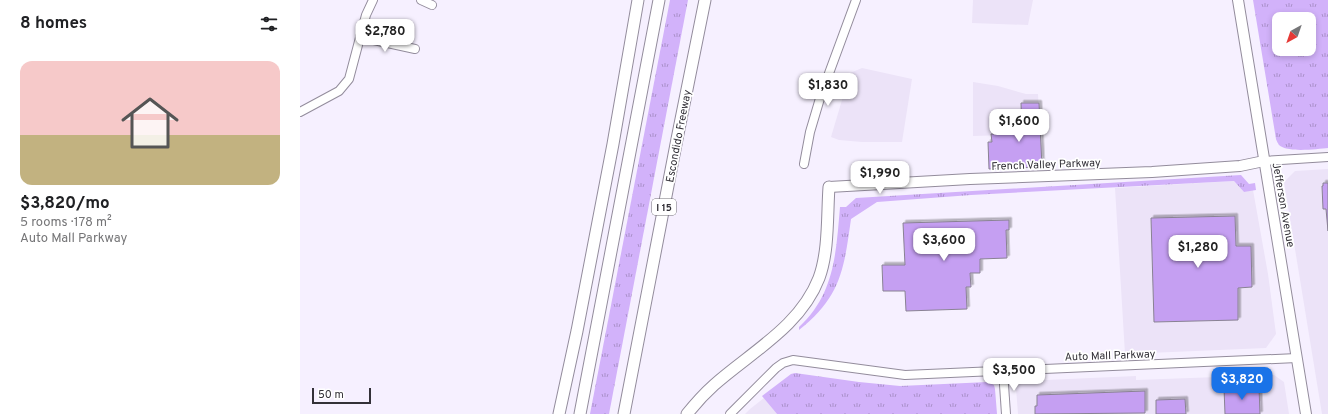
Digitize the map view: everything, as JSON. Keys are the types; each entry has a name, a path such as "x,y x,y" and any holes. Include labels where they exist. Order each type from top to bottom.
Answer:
{"highway":[{"path":"559,414 577,331 613,144 638,0"},
{"path":"580,414 658,0"},
{"name":"Escondido Freeway","path":"624,414 705,0"},
{"path":"687,414 713,385 780,332 799,313 810,296 819,277 825,250 829,187"}],"main road":[{"name":"Jefferson Avenue","path":"1238,0 1306,414"},
{"name":"French Valley Parkway","path":"829,187 970,179 1152,172 1240,166 1264,161"}],"street":[{"path":"300,112 339,91 349,79 366,15 373,0"},
{"path":"421,0 432,5"},
{"path":"804,164 810,132 821,95 856,0"},
{"path":"360,37 415,49"},
{"path":"1264,161 1328,157"},
{"name":"Auto Mall Parkway","path":"730,414 776,368 783,363 793,360 905,375 1298,358"},
{"path":"1003,370 1006,414"}],"shaded area":[{"path":"973,0 1033,0 1028,25 972,23"},
{"path":"862,68 912,79 902,142 862,142 839,140 831,137 850,73"},
{"path":"973,82 998,86 1026,94 1038,94 1040,134 973,136"},
{"path":"1328,169 1328,414 1322,414 1284,182 1295,171"},
{"path":"1234,181 1244,192 1253,190 1268,274 1276,334 1266,348 1125,354 1115,188"},
{"path":"1274,375 1284,382 1289,414 1018,414 1016,388 1019,383 1023,381 1136,376 1136,380"},
{"path":"764,398 777,414 745,414 750,409"}],"green space":[{"path":"670,0 688,0 609,414 590,414"},
{"path":"1253,0 1328,0 1328,148 1295,150 1279,145 1276,139"},
{"path":"1241,175 1249,184 1255,183 1256,190 1244,192 1234,181 971,195 877,202 851,219 843,267 832,294 813,318 799,330 799,327 820,301 832,272 840,207 846,207 856,198"},
{"path":"795,373 900,386 988,382 994,385 997,414 777,414 762,396 791,374"}],"building":[{"path":"1021,103 1039,103 1042,167 989,169 988,142 992,142 991,134 1022,134"},
{"path":"1323,183 1328,183 1328,231 1326,209 1323,209"},
{"path":"1235,216 1236,246 1251,246 1252,287 1238,288 1238,320 1154,322 1151,218"},
{"path":"1009,220 1009,230 1006,230 1007,258 980,259 980,273 970,273 971,287 966,287 967,309 906,311 905,291 883,291 882,265 905,265 903,223"},
{"path":"1259,387 1260,414 1225,414 1224,388"},
{"path":"1145,391 1145,413 1035,414 1037,395"},
{"path":"1185,399 1186,414 1156,414 1156,400"}]}
